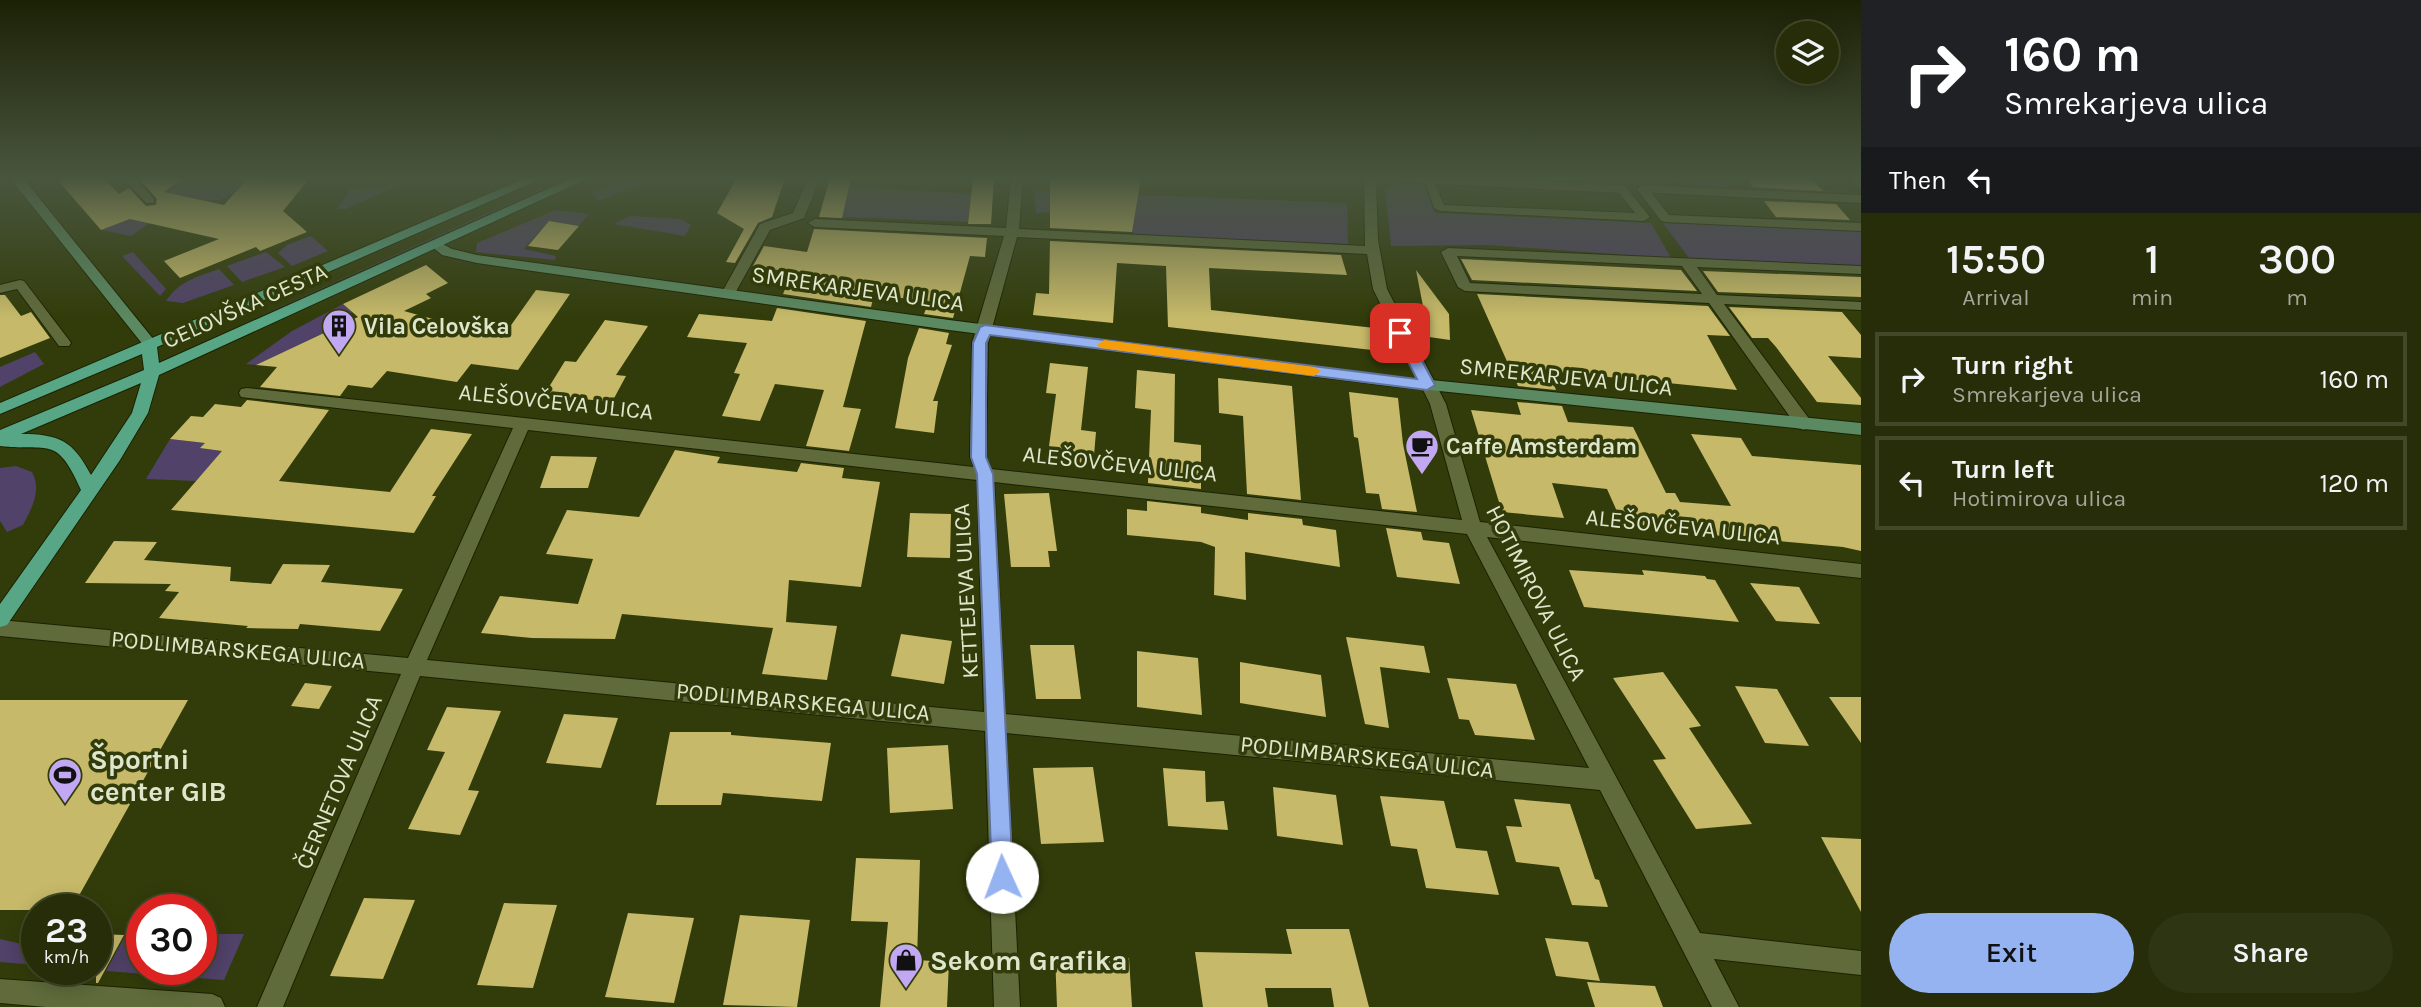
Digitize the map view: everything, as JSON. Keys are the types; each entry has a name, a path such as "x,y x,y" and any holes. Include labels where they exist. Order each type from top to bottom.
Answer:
{"main road":[{"name":"CELOVŠKA CESTA","path":"0,409 426,225"},
{"name":"CELOVŠKA CESTA","path":"0,439 481,225"},
{"path":"0,619 90,491 140,413 152,373 149,343"},
{"path":"0,439 38,439 64,446 73,454 90,491"}],"street":[{"path":"54,225 149,343"},
{"path":"728,294 765,227 771,225"},
{"path":"859,225 1372,250"},
{"name":"KETTEJEVA ULICA","path":"1007,1007 985,474 978,457 980,343 1013,225"},
{"name":"HOTIMIROVA ULICA","path":"1371,225 1372,250 1385,303 1441,416 1473,528 1726,1007"},
{"name":"SMREKARJEVA ULICA","path":"437,245 447,252 477,259 985,330 1427,385 1861,429"},
{"path":"1861,270 1448,252 1465,287 1861,306"},
{"path":"1687,263 1804,424"},
{"name":"ALEŠOVČEVA ULICA","path":"247,393 1861,571"},
{"name":"ČERNETOVA ULICA","path":"270,1007 415,667 523,423"},
{"name":"PODLIMBARSKEGA ULICA","path":"0,628 996,720 1605,780"},
{"path":"1692,944 1861,963"},
{"path":"0,991 212,1007"}],"lane":[{"path":"1817,225 1861,227"},
{"path":"0,289 20,284 64,343"}],"shaded area":[{"path":"115,225 147,225 131,236 101,230"},
{"path":"461,225 463,225 242,324"},
{"path":"520,225 545,225 524,249 556,256 555,260 476,252 477,243"},
{"path":"620,225 691,225 685,236"},
{"path":"1126,225 1348,225 1348,244 1133,235 1132,227"},
{"path":"1389,225 1652,225 1671,258 1488,245 1391,246"},
{"path":"1664,225 1861,231 1861,266 1689,258"},
{"path":"311,236 328,251 292,266 278,253 287,245"},
{"path":"133,252 166,289 160,296 122,256"},
{"path":"266,252 285,267 242,282 227,266"},
{"path":"219,269 234,285 183,303 166,301 183,284"},
{"path":"343,304 352,312 337,327 256,365 246,364 292,331"},
{"path":"35,352 44,364 0,387 0,367"},
{"path":"240,432 196,481 146,479 170,439 205,443 201,448 221,451"},
{"path":"16,466 32,472 36,492 23,525 7,532 0,521 0,468"},
{"path":"126,934 126,973 112,971 112,960"},
{"path":"217,934 244,934 224,980 217,979"},
{"path":"0,939 21,944 21,964 0,962"}],"building":[{"path":"97,225 114,225 101,230"},
{"path":"157,225 299,225 307,232 260,251 256,247 180,278 164,261 219,239"},
{"path":"546,225 579,226 558,250 528,246"},
{"path":"737,225 757,225 735,263 726,262 744,229"},
{"path":"1050,225 1133,225 1132,232 1050,228"},
{"path":"814,229 987,238 985,257 970,256 953,318 924,314 929,301 874,295 871,307 783,294 789,280 780,278 784,271 753,266 764,246 807,252"},
{"path":"1050,241 1341,255 1347,275 1209,268 1211,310 1375,328 1381,351 1168,327 1166,266 1117,263 1113,323 1033,315 1036,293 1049,294"},
{"path":"1461,259 1681,270 1697,291 1472,280"},
{"path":"426,265 448,283 426,294 431,298 404,311 502,338 536,290 570,294 518,370 471,364 457,382 387,371 372,388 348,385 340,396 260,387 277,367 256,365 358,317 343,304"},
{"path":"1416,270 1449,314 1450,340 1429,337"},
{"path":"1703,271 1861,277 1861,297 1718,292"},
{"path":"1477,294 1708,306 1730,336 1707,335 1737,390 1549,371 1556,390 1518,386"},
{"path":"0,295 5,295 21,316 31,312 50,338 0,358"},
{"path":"1729,307 1842,312 1861,335 1861,358 1828,356 1861,398 1861,405 1817,402 1768,338 1752,338"},
{"path":"777,308 866,321 843,407 861,409 849,451 806,446 824,390 775,384 760,421 722,416 740,374 734,373 747,343 687,337 699,314 772,321"},
{"path":"605,320 648,326 616,375 626,376 612,402 544,395 565,361 576,362"},
{"path":"919,328 949,333 946,344 952,345 933,401 938,401 934,433 895,428 908,358"},
{"path":"1050,363 1088,367 1081,430 1096,432 1093,467 1047,461 1056,394 1046,393"},
{"path":"1137,370 1175,374 1174,442 1201,445 1201,489 1148,483 1151,410 1135,408"},
{"path":"1218,378 1292,386 1301,500 1247,494 1243,416 1219,413"},
{"path":"1349,392 1398,398 1403,444 1417,512 1382,509 1379,494 1366,493 1358,438 1354,437"},
{"path":"247,400 329,410 279,481 390,492 431,429 472,434 432,496 436,496 414,533 171,510 222,451 200,448 205,443 170,439 191,416 203,417 215,404 241,407"},
{"path":"1517,402 1562,406 1568,422 1633,427 1666,493 1675,493 1680,502 1731,506 1691,434 1741,438 1752,456 1861,465 1861,551 1843,547 1624,527 1607,489 1552,483 1564,518 1502,512 1471,410 1521,415"},
{"path":"675,450 720,457 717,463 797,472 801,463 844,468 842,478 880,482 861,587 789,580 786,622 837,626 827,680 762,674 773,628 622,614 615,639 532,638 481,633 500,596 578,604 593,559 546,554 567,510 639,517"},
{"path":"551,456 597,457 588,488 540,488"},
{"path":"1049,493 1057,551 1048,551 1050,567 1011,567 1004,494"},
{"path":"1147,501 1201,507 1201,513 1248,520 1248,513 1302,519 1303,525 1336,530 1340,567 1245,552 1246,600 1214,595 1215,547 1201,542 1127,535 1127,509 1147,511"},
{"path":"910,513 951,514 950,558 907,557"},
{"path":"1386,528 1421,532 1423,540 1449,543 1460,584 1397,577"},
{"path":"114,541 157,542 144,560 231,567 230,581 271,584 283,564 330,565 321,582 403,589 380,631 300,624 298,629 246,628 248,626 159,618 179,592 165,591 171,584 85,583"},
{"path":"1569,570 1644,575 1642,570 1705,576 1715,580 1739,622 1584,607"},
{"path":"1750,583 1799,587 1820,624 1776,621"},
{"path":"901,634 952,641 944,684 891,676"},
{"path":"1346,637 1424,646 1430,673 1380,667 1389,728 1365,724"},
{"path":"1030,645 1074,645 1081,699 1036,699"},
{"path":"1137,651 1198,658 1202,715 1137,707"},
{"path":"1240,662 1321,675 1326,717 1240,703"},
{"path":"1663,672 1701,726 1689,728 1752,824 1696,829 1653,760 1666,759 1613,678"},
{"path":"1447,678 1516,684 1535,740 1475,735 1469,720 1459,719"},
{"path":"305,683 332,686 319,709 291,706"},
{"path":"1735,686 1777,689 1809,746 1765,743"},
{"path":"1829,697 1861,697 1861,743"},
{"name":"Športni center GIB","path":"0,700 188,700 80,894 21,894 21,910 0,910"},
{"path":"447,707 501,711 468,790 479,791 460,835 408,829 445,752 427,750"},
{"path":"564,714 618,718 601,768 546,763"},
{"path":"670,732 731,732 731,735 831,743 822,801 723,793 721,805 656,805"},
{"path":"948,745 953,809 890,813 887,748"},
{"path":"1093,767 1104,842 1041,844 1033,768"},
{"path":"1163,768 1205,771 1206,802 1224,801 1228,830 1168,826"},
{"path":"1273,787 1336,795 1343,845 1277,836"},
{"path":"1380,796 1444,801 1456,848 1487,851 1499,895 1426,888 1417,849 1391,846"},
{"path":"1514,799 1570,804 1595,879 1599,880 1608,907 1572,905 1559,867 1516,862 1506,826 1522,827"},
{"path":"1821,837 1861,839 1861,912"},
{"path":"856,858 920,860 917,960 949,962 947,1007 880,1007 888,922 851,921"},
{"path":"364,898 415,900 383,979 330,976"},
{"path":"504,903 557,905 533,988 477,985"},
{"path":"628,913 694,918 674,1003 605,997"},
{"path":"740,915 810,920 797,1007 723,1005"},
{"path":"1286,929 1349,929 1369,1007 1334,1007 1331,988 1265,988 1268,1007 1203,1007 1195,952 1292,954"},
{"path":"112,935 124,935 112,957"},
{"path":"1545,938 1588,942 1600,981 1556,976"},
{"path":"1055,954 1129,958 1132,1007 1057,1007"},
{"path":"1587,982 1655,986 1663,1007 1595,1007"}],"slow traffic":[{"path":"1104,345 1314,371"}],"place":[{"name":"Vila Celovška","path":"339,356"},
{"name":"Caffe Amsterdam","path":"1422,476"},
{"name":"Športni center GIB","path":"65,805"},
{"name":"Sekom Grafika","path":"906,990"}],"route":[{"path":"1002,877 985,474 978,457 980,343 985,330 1427,385 1400,333"}]}
